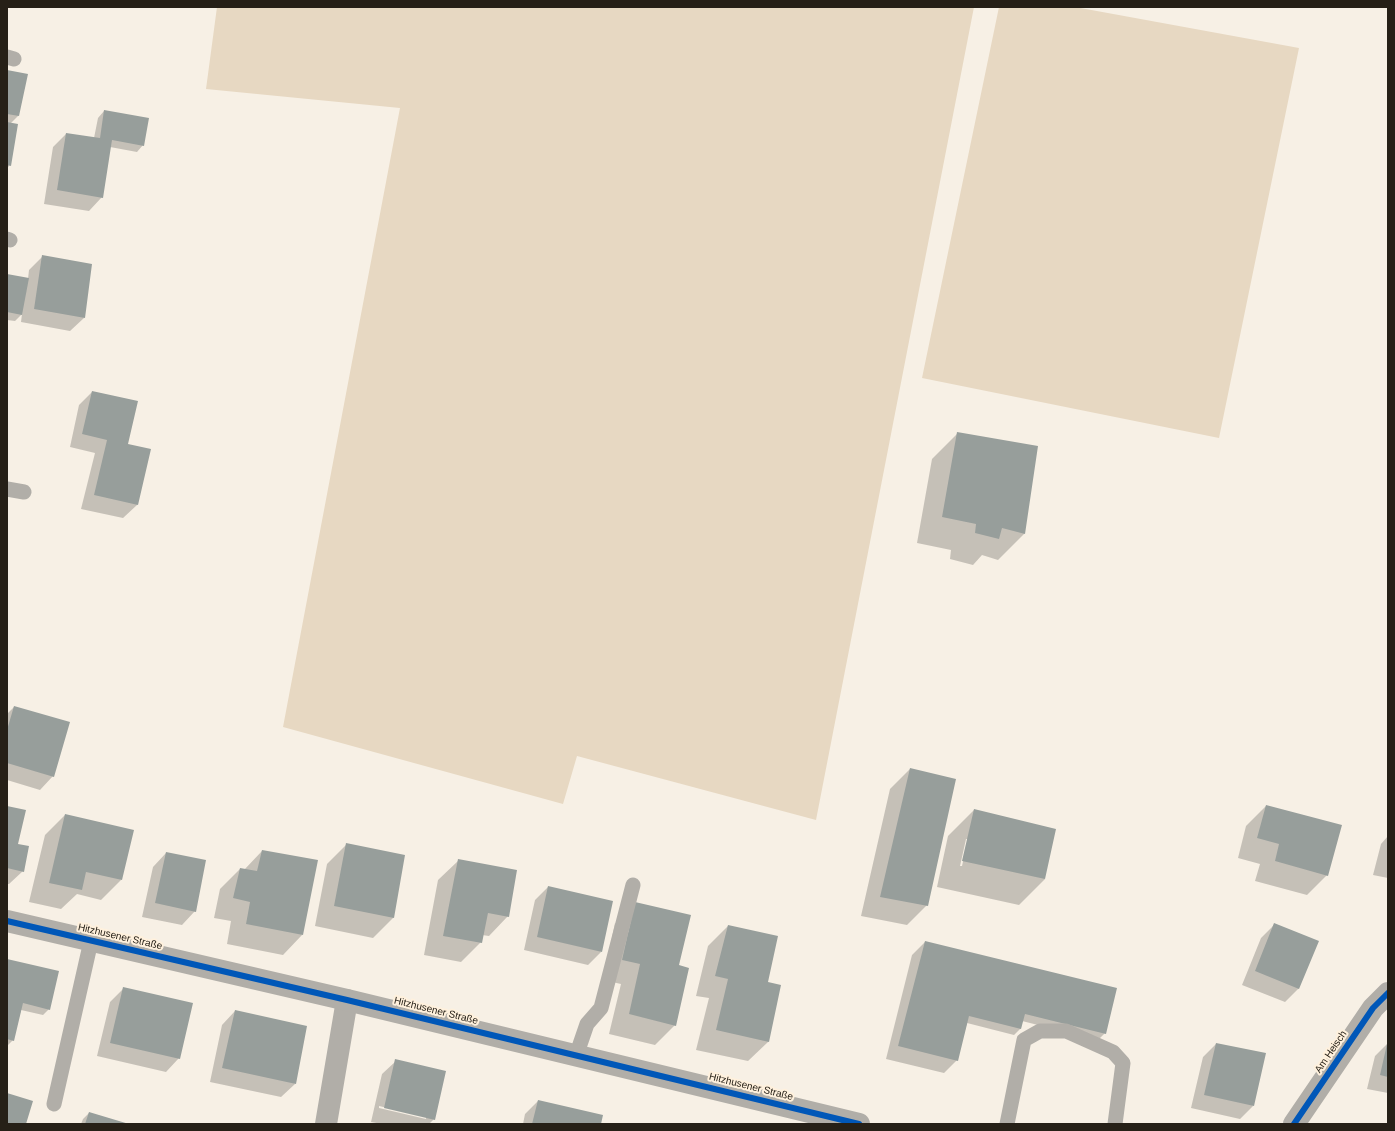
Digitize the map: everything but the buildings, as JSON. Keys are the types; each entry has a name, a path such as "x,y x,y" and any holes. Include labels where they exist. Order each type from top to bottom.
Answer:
{"street":[{"name":"Hitzhusener Straße","path":"7,921 347,1000 860,1124"},
{"name":"Am Heisch","path":"1294,1124 1373,1008 1388,993"},
{"path":"326,1124 347,1000"}],"lane":[{"path":"7,489 24,492"},
{"path":"576,1056 587,1024 601,1008 633,885"},
{"path":"54,1104 91,941"},
{"path":"1007,1124 1024,1040 1040,1031 1066,1031 1113,1052 1123,1063 1115,1124"}],"shaded area":[{"path":"217,7 974,7 816,820 577,756 563,804 283,727 400,108 206,89"},
{"path":"999,7 1075,7 1299,48 1219,438 922,378"}],"cycle path":[{"path":"7,921 347,1000 859,1124"},
{"path":"1294,1124 1373,1008 1388,993"}]}
